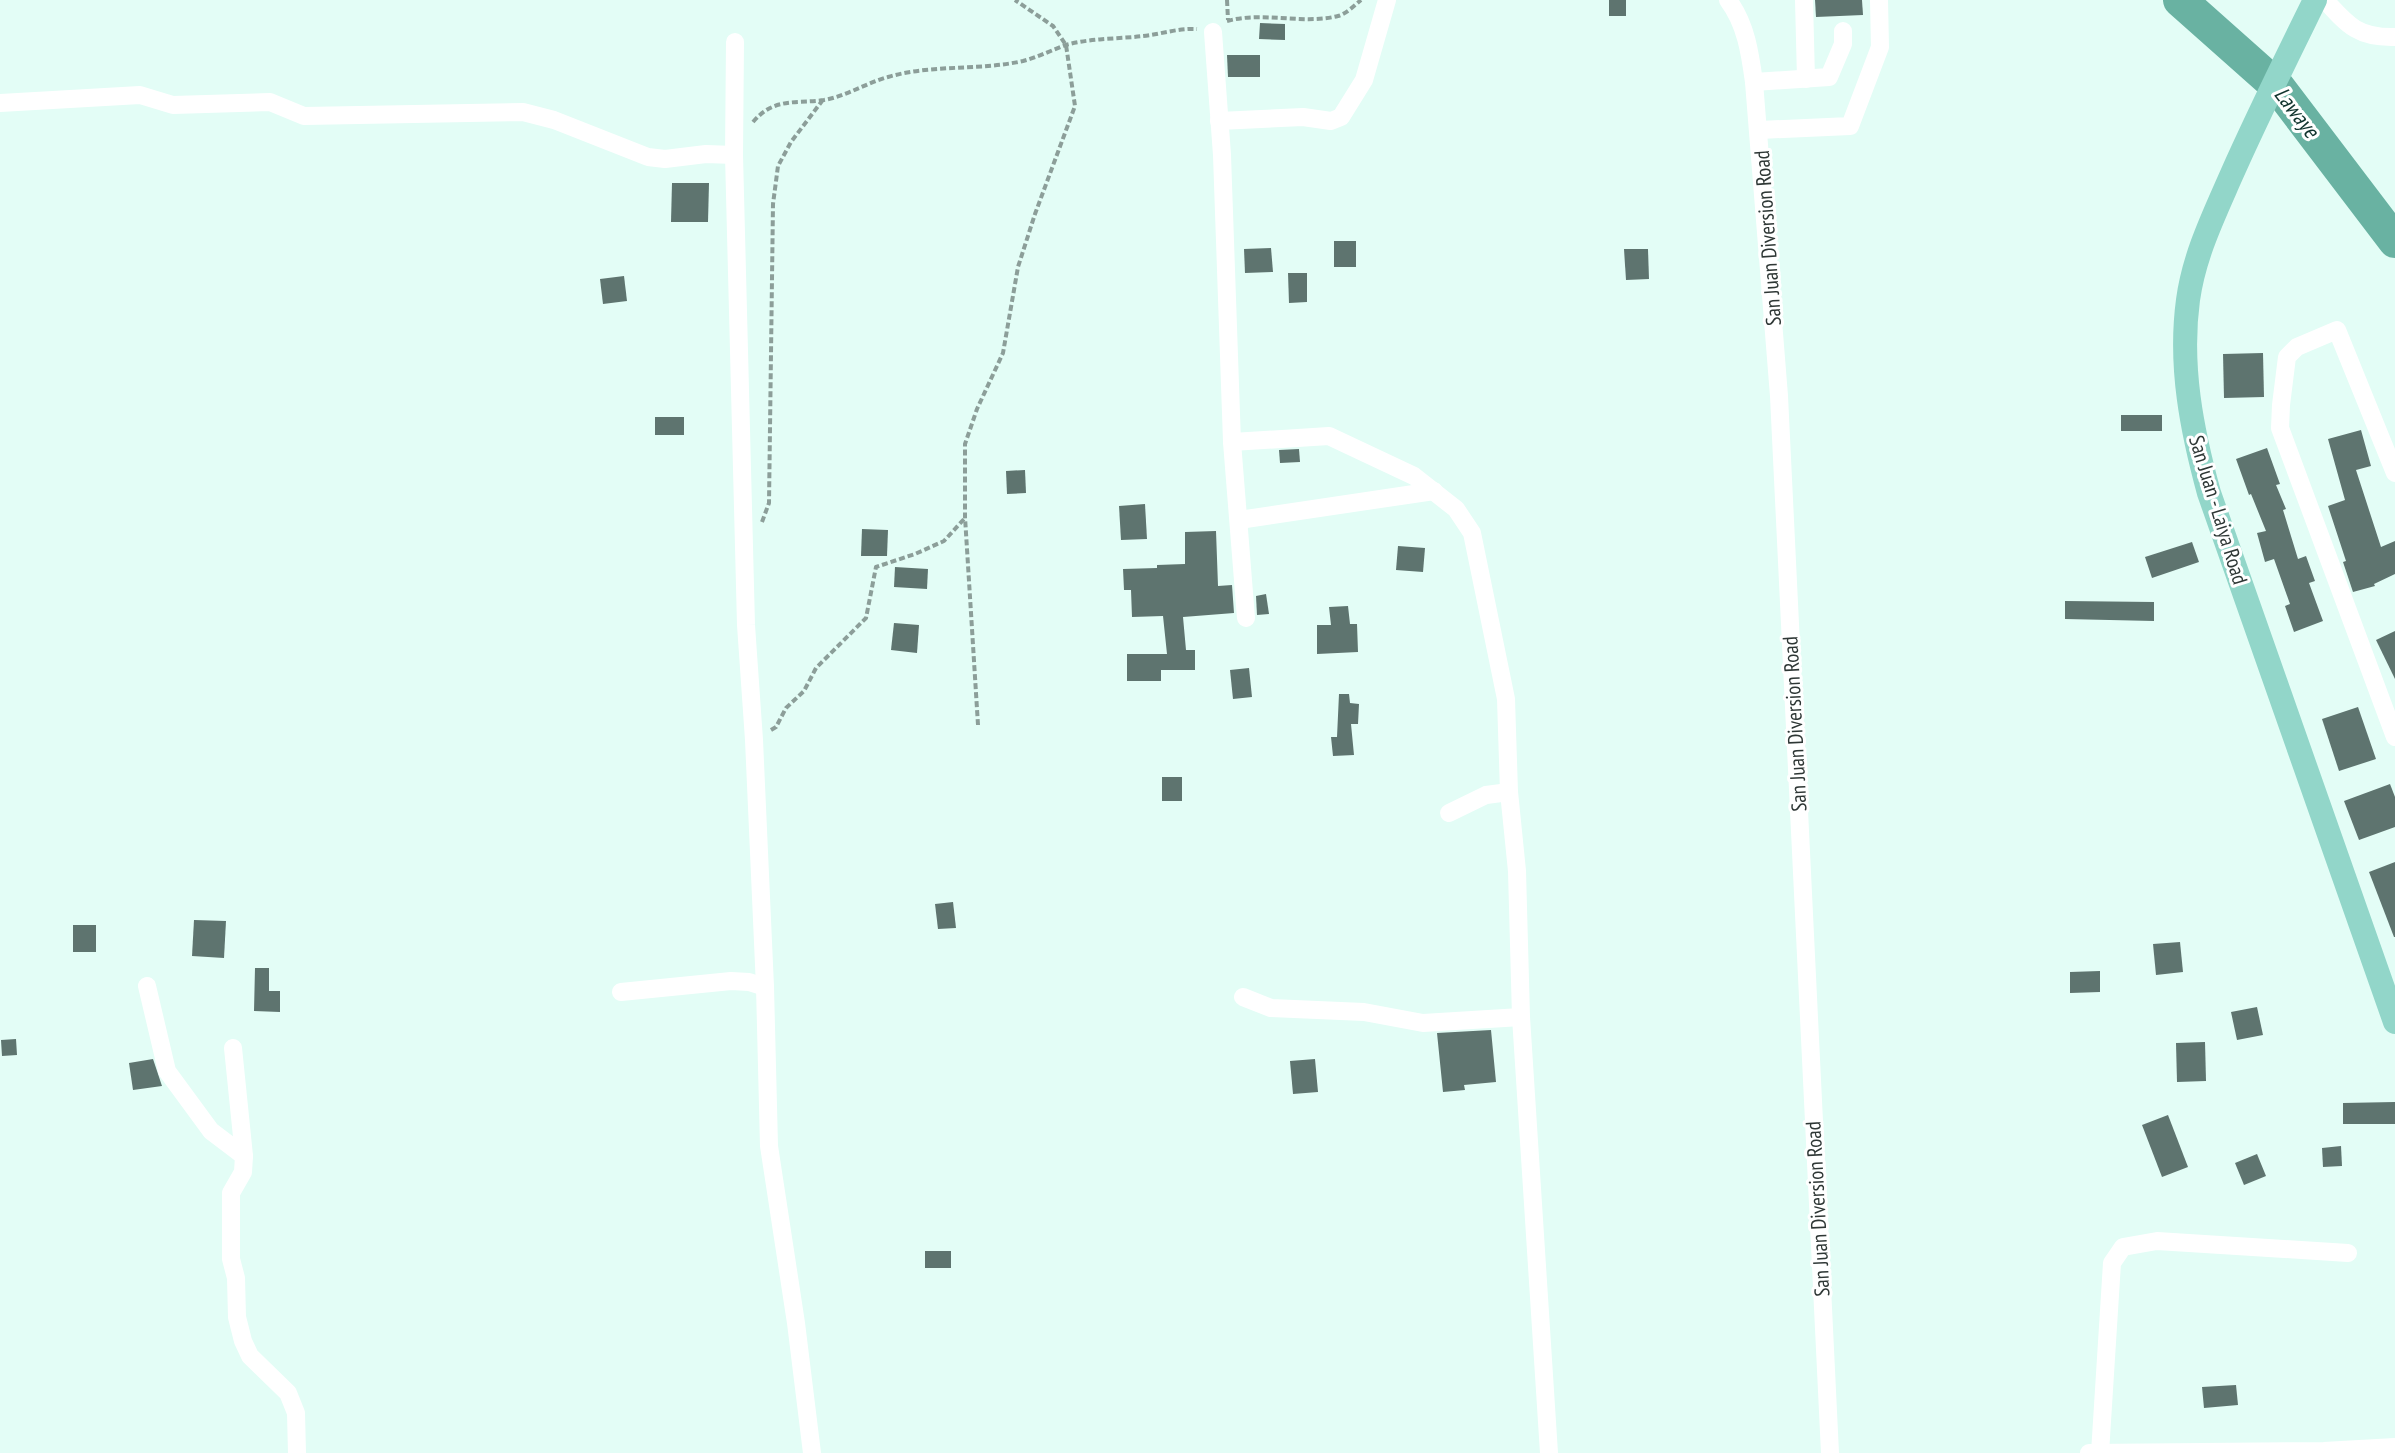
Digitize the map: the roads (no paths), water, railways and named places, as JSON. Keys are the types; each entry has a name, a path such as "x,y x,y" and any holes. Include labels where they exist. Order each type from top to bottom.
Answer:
{"main road":[{"name":"San Juan - Laiya Road","path":"2315,0 2249,135 2207,231 2195,266 2188,301 2186,339 2190,412 2199,454 2228,550 2395,1022"}],"street":[{"path":"1220,121 1303,117 1331,121 1341,117 1364,80 1387,0"},
{"name":"San Juan Diversion Road","path":"1728,0 1749,41 1760,130 1779,396 1830,1453"},
{"path":"1804,0 1806,79"},
{"path":"1760,130 1850,126 1880,47 1879,0"},
{"path":"2325,0 2340,17 2363,35 2395,37"},
{"path":"1754,82 1829,77 1844,44 1843,31"},
{"path":"1213,32 1220,121 1232,442 1246,618"},
{"path":"735,42 734,155 746,626 754,740 765,987 769,1146 796,1323 812,1453"},
{"path":"0,103 140,95 173,105 270,102 304,116 523,111 554,120 648,157 665,159 706,154 734,155"},
{"path":"2395,473 2389,441 2337,330 2296,347 2287,357 2280,428 2395,737"},
{"path":"1232,442 1329,436 1391,464 1434,491 1456,509 1472,533 1506,699 1509,792 1517,871 1521,1017 1549,1453"},
{"path":"1239,520 1434,491"},
{"path":"1449,813 1486,795 1509,792"},
{"path":"621,992 731,981 749,982 765,987"},
{"path":"147,986 166,1071 211,1131 244,1156"},
{"path":"1243,997 1271,1008 1364,1012 1423,1023 1521,1017"},
{"path":"233,1048 244,1156 243,1172 231,1193 231,1258 236,1278 237,1317 243,1341 250,1356 288,1393 296,1413 297,1453"},
{"path":"2100,1453 2112,1263 2123,1246 2157,1242 2348,1253"},
{"path":"2089,1453 2395,1447"}],"waterway":[{"name":"Lawaye","path":"2180,0 2278,87 2395,241"}]}
